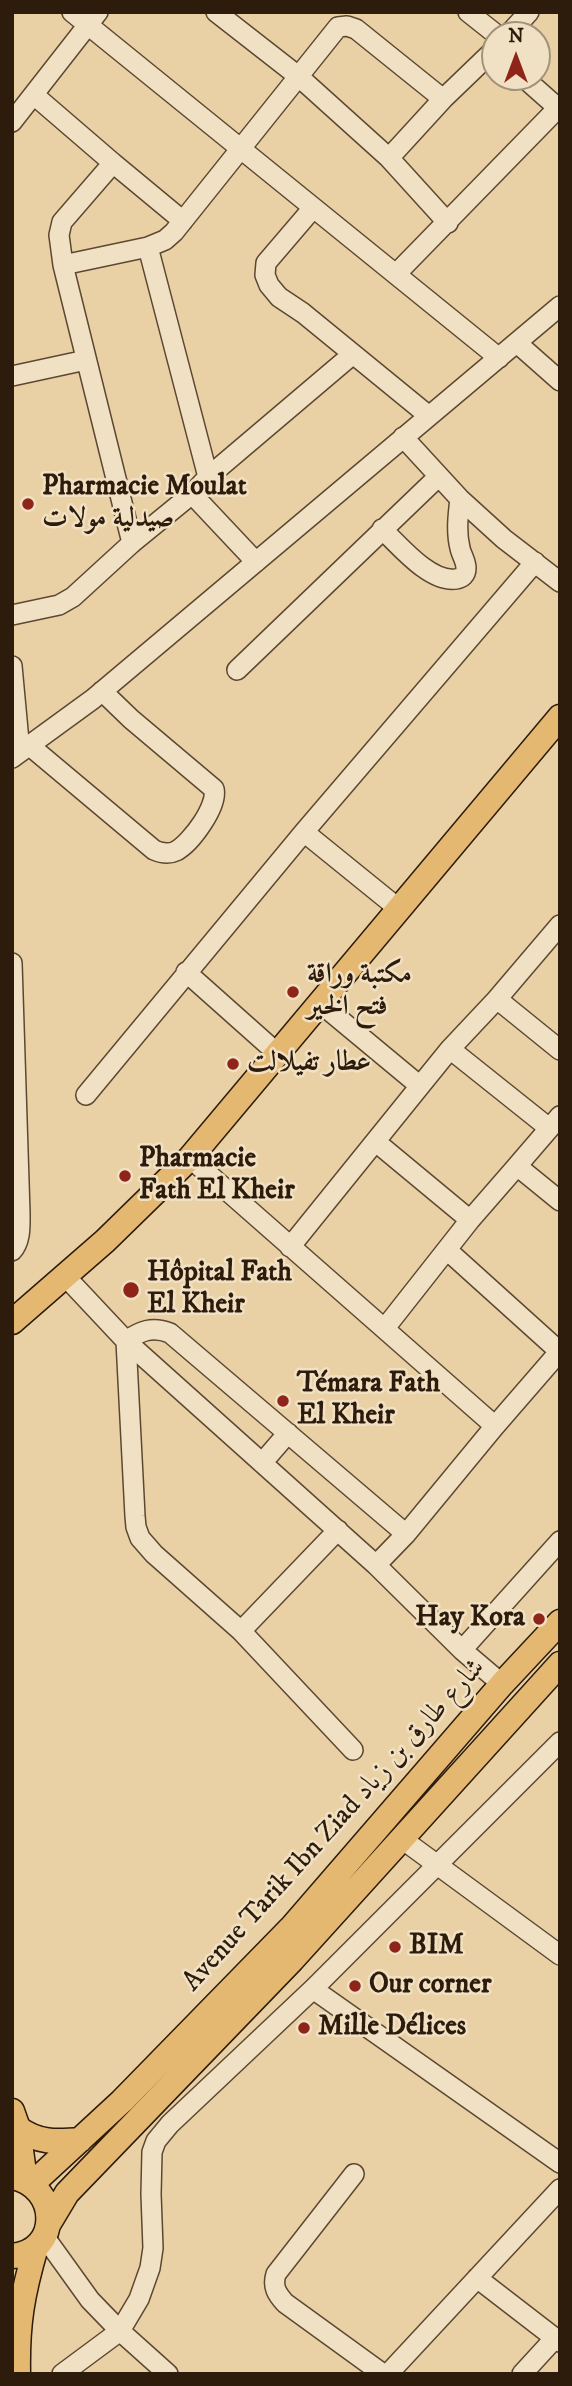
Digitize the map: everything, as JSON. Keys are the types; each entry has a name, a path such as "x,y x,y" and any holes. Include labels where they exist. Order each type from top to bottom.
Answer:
{"main road":[{"path":"12,1322 124,1223 190,1158 560,717"},
{"name":"Avenue Tarik Ibn Ziad شارع طارق بن زياد","path":"23,2181 80,2140 290,1928 502,1684 560,1622"},
{"name":"Avenue Tarik Ibn Ziad شارع طارق بن زياد","path":"18,2374 20,2306 43,2235 67,2193 292,1960 560,1664"},
{"path":"15,2119 27,2134 53,2143 80,2140"},
{"path":"12,2256 27,2252 43,2235 49,2211 45,2200 23,2181 15,2119"}],"street":[{"path":"72,12 93,18 313,208 499,358"},
{"path":"468,12 481,29"},
{"path":"228,16 389,158 448,223"},
{"path":"12,122 93,18"},
{"path":"63,265 148,247 165,240 338,27 356,29 443,99"},
{"path":"389,158 481,61"},
{"path":"396,274 559,109 539,91"},
{"path":"34,95 183,221"},
{"path":"113,163 62,222 59,235 63,265 132,543"},
{"path":"313,208 266,263 265,275 269,285 279,297 303,313 429,416"},
{"path":"148,247 208,477"},
{"path":"21,752 102,691 560,306"},
{"path":"517,343 560,381"},
{"path":"12,615 59,605 74,597 132,543 353,354"},
{"path":"12,376 86,360"},
{"path":"402,437 460,499 560,582"},
{"path":"237,670 438,477"},
{"path":"192,494 256,562"},
{"path":"382,529 421,566 436,575 460,578 465,574 466,567 459,547 460,499"},
{"path":"86,1095 186,972 535,562"},
{"path":"12,666 21,752 154,850 165,854 176,852 208,814 214,803 214,789 102,691"},
{"path":"304,832 399,909"},
{"path":"290,1247 450,1049 560,925"},
{"path":"12,962 20,1213 20,1233 12,1251"},
{"path":"186,972 277,1053"},
{"path":"497,999 560,1050"},
{"path":"320,1003 420,1086"},
{"path":"385,1328 470,1220 555,1122 450,1049"},
{"path":"376,1142 470,1220"},
{"path":"190,1158 495,1426"},
{"path":"517,1166 560,1201"},
{"path":"376,1565 406,1534 560,1351 447,1250"},
{"path":"65,1276 126,1341 338,1530 462,1650 502,1684"},
{"path":"126,1341 151,1329 170,1333 406,1534"},
{"path":"126,1341 136,1527 141,1538 154,1554 241,1631 353,1750"},
{"path":"262,1462 288,1433"},
{"path":"241,1631 338,1530"},
{"path":"462,1650 560,1541"},
{"path":"62,2374 120,2331 139,2299 150,2268 153,2248 151,2164 156,2141 170,2124 438,1866 560,1742"},
{"path":"402,1839 560,1955"},
{"path":"313,1989 560,2163"},
{"path":"354,2174 276,2274 274,2286 285,2302 383,2374"},
{"path":"388,2374 558,2194"},
{"path":"43,2235 83,2291 120,2331 168,2374"},
{"path":"477,2278 557,2340 522,2374"}],"place":[{"name":"Pharmacie Moulat صيدلية مولات","path":"28,504"},
{"name":"مكتبة وراقة فتح الخير","path":"293,992"},
{"name":"عطار تفيلالت","path":"233,1064"},
{"name":"Pharmacie Fath El Kheir","path":"125,1176"},
{"name":"Hôpital Fath El Kheir","path":"131,1290"},
{"name":"Témara Fath El Kheir","path":"283,1401"},
{"name":"Hay Kora","path":"539,1619"},
{"name":"BIM","path":"395,1947"},
{"name":"Our corner","path":"355,1986"},
{"name":"Mille Délices","path":"304,2028"}]}
